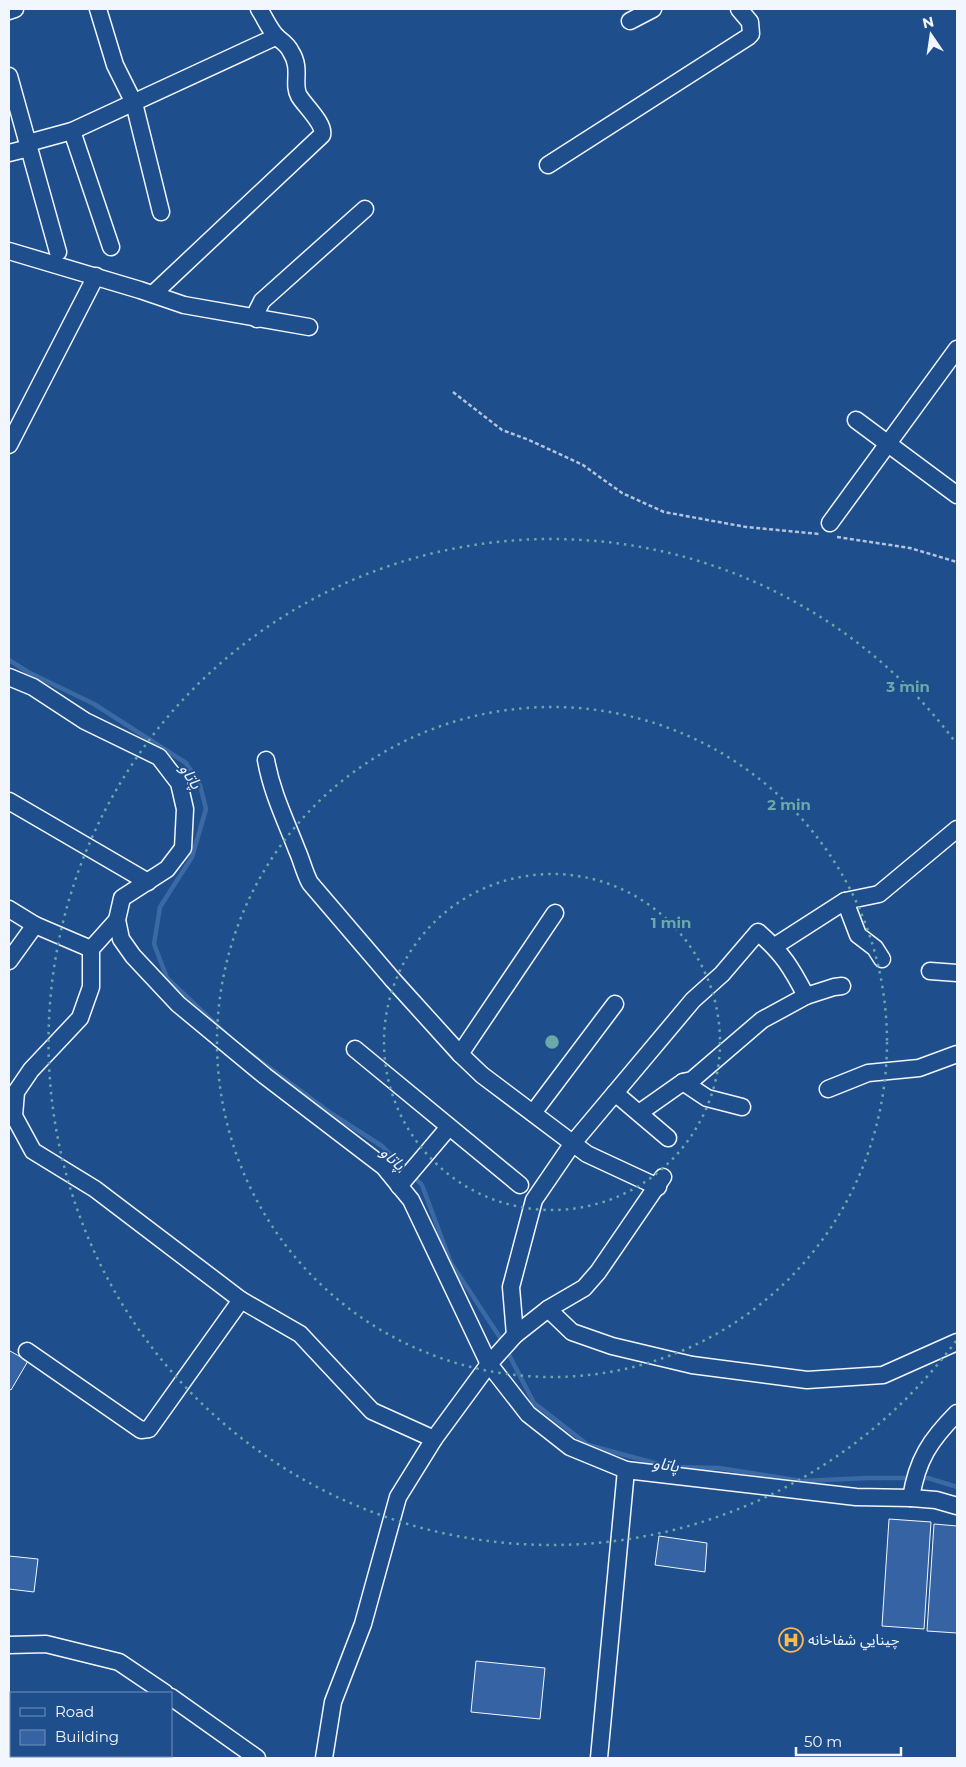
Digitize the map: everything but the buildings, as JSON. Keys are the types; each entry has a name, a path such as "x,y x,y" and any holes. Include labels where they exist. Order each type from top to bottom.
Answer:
{"street":[{"path":"9,11 15,9"},
{"path":"98,9 115,65 134,103 161,212"},
{"path":"153,294 322,135 323,128 296,91 298,67 292,52 284,41 277,37 259,9"},
{"path":"630,21 653,9"},
{"path":"548,165 748,38 750,22 739,9"},
{"path":"9,153 72,131 277,37"},
{"path":"9,76 58,252"},
{"path":"72,131 111,247"},
{"path":"257,319 257,311 262,301 365,209"},
{"path":"9,251 96,276 184,305 309,327"},
{"path":"9,445 96,276"},
{"path":"831,532 888,443 957,349"},
{"path":"856,420 957,494"},
{"path":"9,677 33,687 85,721 159,757 179,783 185,809 182,848 167,869 122,898 118,920 121,939 133,956 178,1004 266,1076 384,1167 411,1200 488,1364 528,1414 570,1447 626,1470 856,1497 914,1482"},
{"path":"266,760 271,786 310,883 392,980 460,1054 482,1074 587,1154 660,1182 598,1272 584,1288 548,1309 515,1335 488,1364 434,1439 398,1497 363,1624 333,1702 324,1758"},
{"path":"9,801 148,882"},
{"path":"774,946 845,901 879,894 957,829"},
{"path":"845,901 858,935 876,948 882,959"},
{"path":"9,909 35,925 91,949"},
{"path":"460,1054 555,913"},
{"path":"118,920 91,949 91,987 80,1018 31,1070 16,1092 11,1117 33,1151 95,1189 241,1300 300,1334 372,1411 434,1439"},
{"path":"9,961 35,925"},
{"path":"515,1335 512,1287 534,1200 573,1143 693,1000 722,974 758,932 774,946 791,966 806,996"},
{"path":"930,971 957,973"},
{"path":"639,1113 683,1082 692,1080 762,1020 806,996 842,986"},
{"path":"533,1113 615,1004"},
{"path":"354,1049 520,1185"},
{"path":"828,1089 868,1073 918,1068 957,1054"},
{"path":"683,1082 707,1098 742,1107"},
{"path":"615,1093 668,1138"},
{"path":"399,1186 449,1127"},
{"path":"27,1351 141,1430 149,1429 241,1300"},
{"path":"548,1309 572,1332 612,1346 692,1365 806,1380 883,1375 957,1342"},
{"path":"914,1482 928,1447 957,1413"},
{"path":"599,1758 626,1470"},
{"path":"914,1482 936,1500 957,1506"},
{"path":"9,1645 46,1644 119,1662 164,1692"},
{"path":"172,1698 257,1758"}],"path":[{"path":"453,392 502,430 529,440 583,465 622,493 664,512 746,527 831,532 910,548 957,562"}],"waterway":[{"name":"پاتاو","path":"9,660 28,672 94,704 186,763 200,785 206,809 192,857 160,907 154,944 167,978 225,1033"},
{"name":"پاتاو","path":"244,1049 332,1114 382,1146 422,1185 451,1263 503,1342"},
{"name":"پاتاو","path":"506,1349 534,1403 588,1445 669,1467 719,1468 802,1481 912,1478"},
{"name":"پاتاو","path":"920,1478 928,1478 957,1487"}],"place":[{"name":"چينايي شفاخانه","path":"791,1640"}]}
